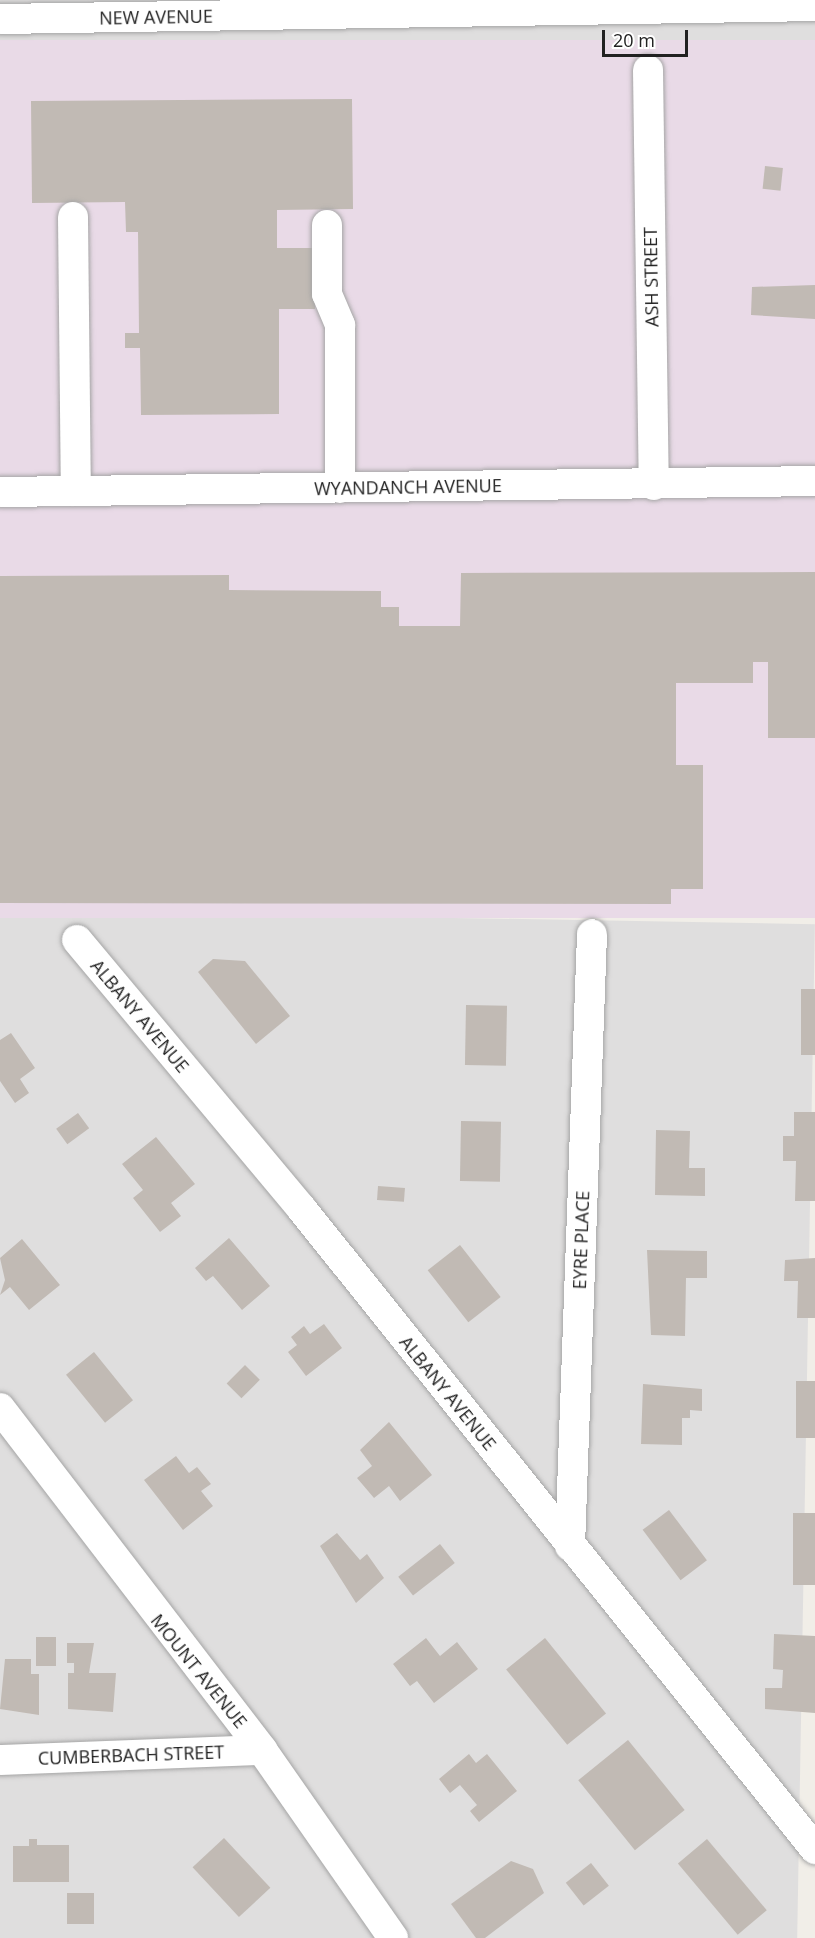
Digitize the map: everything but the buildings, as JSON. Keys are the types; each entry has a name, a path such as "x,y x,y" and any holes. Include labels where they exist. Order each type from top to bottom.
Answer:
{"street":[{"name":"NEW AVENUE","path":"0,19 815,6"},
{"name":"ASH STREET","path":"648,70 654,485"},
{"path":"74,217 76,491"},
{"path":"327,225 327,294 340,325 340,488"},
{"name":"WYANDANCH AVENUE","path":"0,492 654,485 815,481"},
{"name":"EYRE PLACE","path":"570,1546 592,934"},
{"name":"ALBANY AVENUE","path":"77,940 301,1208 815,1849"},
{"name":"MOUNT AVENUE","path":"0,1408 10,1435 262,1750 393,1938"},
{"name":"CUMBERBACH STREET","path":"0,1760 262,1750"}],"shaded area":[{"path":"0,0 815,0 815,40 0,52"},
{"path":"0,40 815,40 815,918 0,918"},
{"path":"0,910 815,924 797,1938 0,1938"}]}
